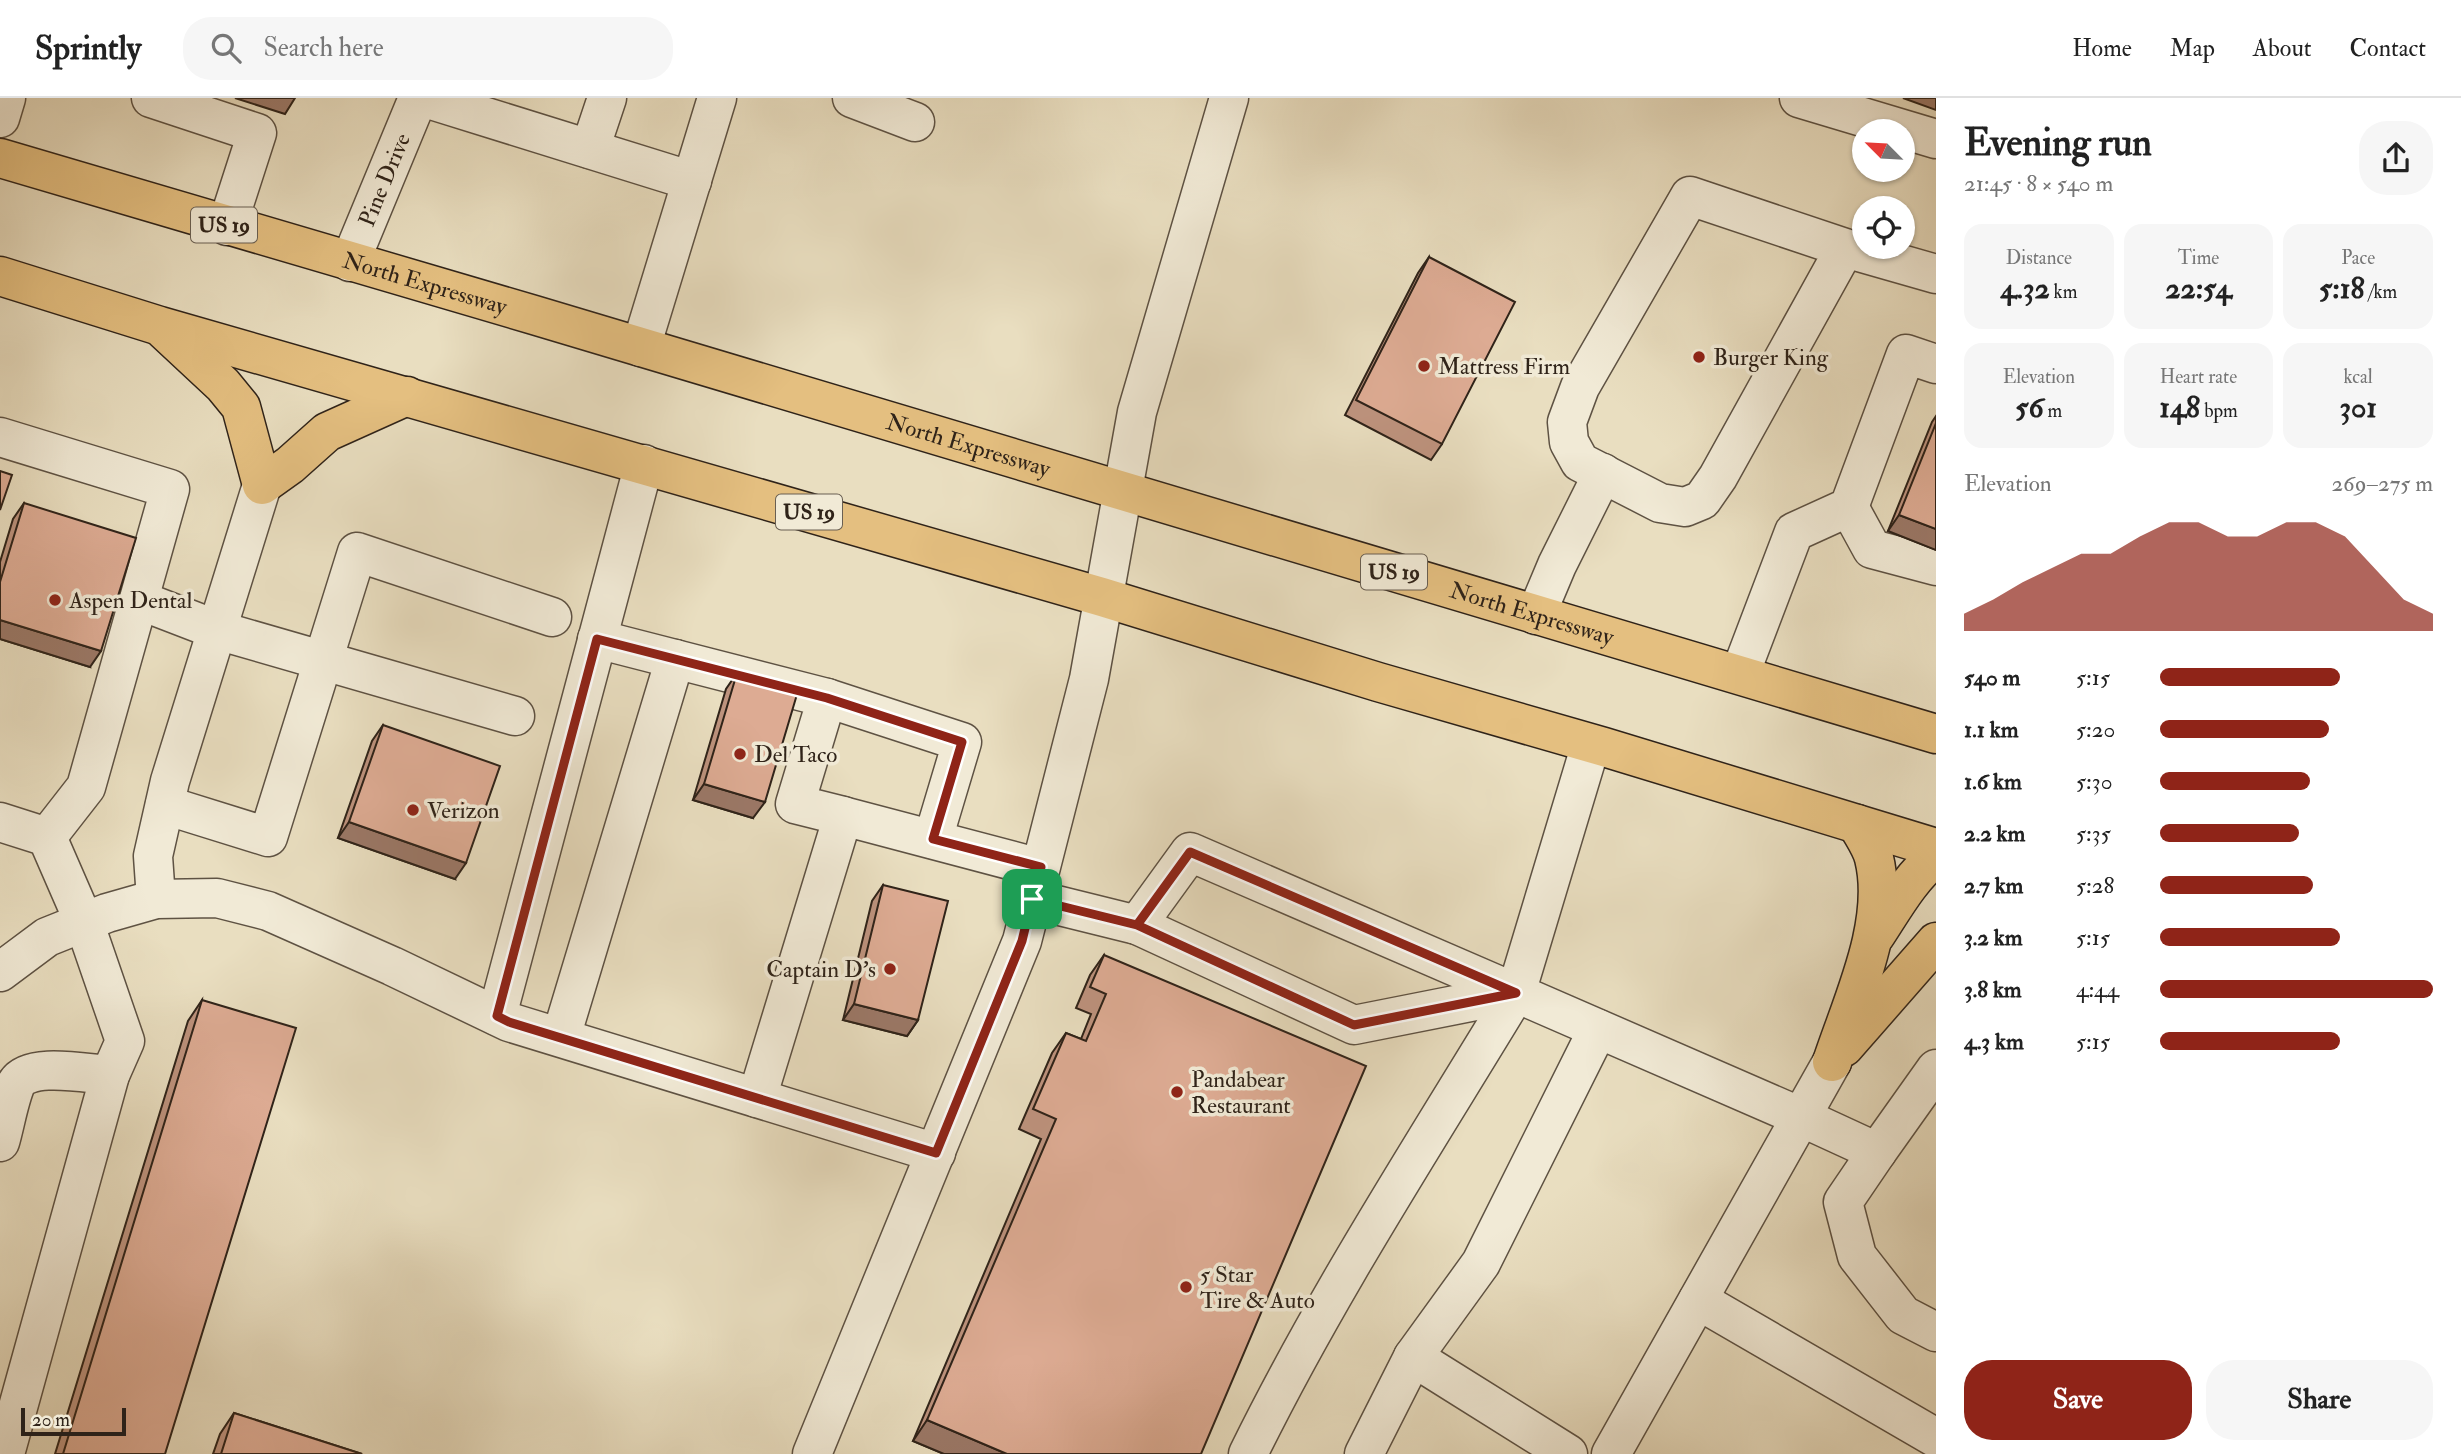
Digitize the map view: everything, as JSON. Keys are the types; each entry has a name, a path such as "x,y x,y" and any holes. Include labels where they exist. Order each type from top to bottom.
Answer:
{"highway":[{"name":"North Expressway","path":"0,158 1936,734"},
{"name":"US 19","path":"0,276 160,326 1102,597 1936,848"},
{"path":"160,326 223,385 241,407 262,485 290,465 327,432 407,396"},
{"path":"1880,717 1909,719 1936,716"},
{"path":"1832,1062 1872,941 1878,897 1874,857 1857,824"},
{"path":"1872,941 1902,895 1926,865 1936,857"},
{"path":"1832,1062 1936,942"}],"street":[{"path":"0,118 6,98"},
{"path":"151,98 257,133 227,226"},
{"name":"Pine Drive","path":"350,262 418,98"},
{"path":"425,98 497,109 590,149 692,181"},
{"path":"590,149 607,98"},
{"path":"641,347 717,98"},
{"path":"852,98 915,122"},
{"path":"1799,98 1936,139"},
{"path":"812,1454 1022,941 1089,679 1137,412 1221,101"},
{"path":"1845,248 1718,477 1702,500 1685,507 1660,503 1580,462 1569,442 1567,422 1580,387 1690,196 1845,248 1936,274"},
{"path":"1740,674 1794,532 1849,507 1906,354 1936,364"},
{"path":"0,437 170,489 86,787 47,837"},
{"path":"497,1016 644,464"},
{"path":"1536,615 1602,473"},
{"path":"156,899 153,856 170,780 262,485"},
{"path":"1849,507 1872,550 1936,566"},
{"path":"165,805 268,837 357,552 552,617"},
{"path":"139,600 217,629 515,716"},
{"path":"597,639 827,698 962,742 933,839"},
{"path":"561,1037 675,659"},
{"path":"827,698 795,804 933,839 1137,925 1354,1025 1516,993"},
{"path":"1248,1454 1273,1402 1334,1293 1516,993 1591,744"},
{"path":"757,1098 843,816"},
{"path":"0,822 47,837 85,922 125,1041 110,1075 5,1454"},
{"path":"1137,925 1190,852 1801,1116 1877,1152"},
{"path":"0,972 47,937 85,922 156,899 217,898 268,911 509,1022 936,1153"},
{"path":"1364,1454 1413,1357 1481,1263 1598,1028"},
{"path":"1611,1454 1832,1062"},
{"path":"1936,1069 1843,1202 1857,1256 1903,1315 1936,1332"},
{"path":"0,1142 17,1083 27,1075 43,1070 110,1075"},
{"path":"1698,1300 1936,1438"},
{"path":"1413,1357 1567,1454"}],"building":[{"name":"Mattress Firm","path":"1429,257 1515,302 1442,444 1356,400"},
{"path":"1936,423 1936,529 1899,515"},
{"path":"0,471 12,475 0,510"},
{"name":"Aspen Dental","path":"24,503 136,538 101,651 0,620 0,582"},
{"name":"Del Taco","path":"737,673 798,691 765,802 704,784"},
{"name":"Verizon","path":"383,725 500,766 466,863 349,822"},
{"name":"Captain D's","path":"883,885 948,901 918,1020 854,1004"},
{"path":"1104,955 1366,1066 1201,1454 1007,1454 927,1420 1056,1119 1033,1109 1066,1033 1086,1041 1106,994 1090,987"},
{"path":"202,1000 296,1028 165,1454 63,1454"},
{"path":"234,1413 362,1454 221,1454"}],"place":[{"name":"Burger King","path":"1699,357"},
{"name":"Mattress Firm","path":"1424,366"},
{"name":"Aspen Dental","path":"55,600"},
{"name":"Del Taco","path":"740,754"},
{"name":"Verizon","path":"413,810"},
{"name":"Captain D's","path":"890,969"},
{"name":"Pandabear Restaurant","path":"1177,1092"},
{"name":"5 Star Tire & Auto","path":"1186,1287"}],"route":[{"path":"1032,899 1022,941 936,1153 509,1022 497,1016 597,639 827,698 962,742 933,839 1041,867 1032,899 1137,925 1354,1025 1516,993 1190,852 1137,925 1084,912 1032,899"}]}
